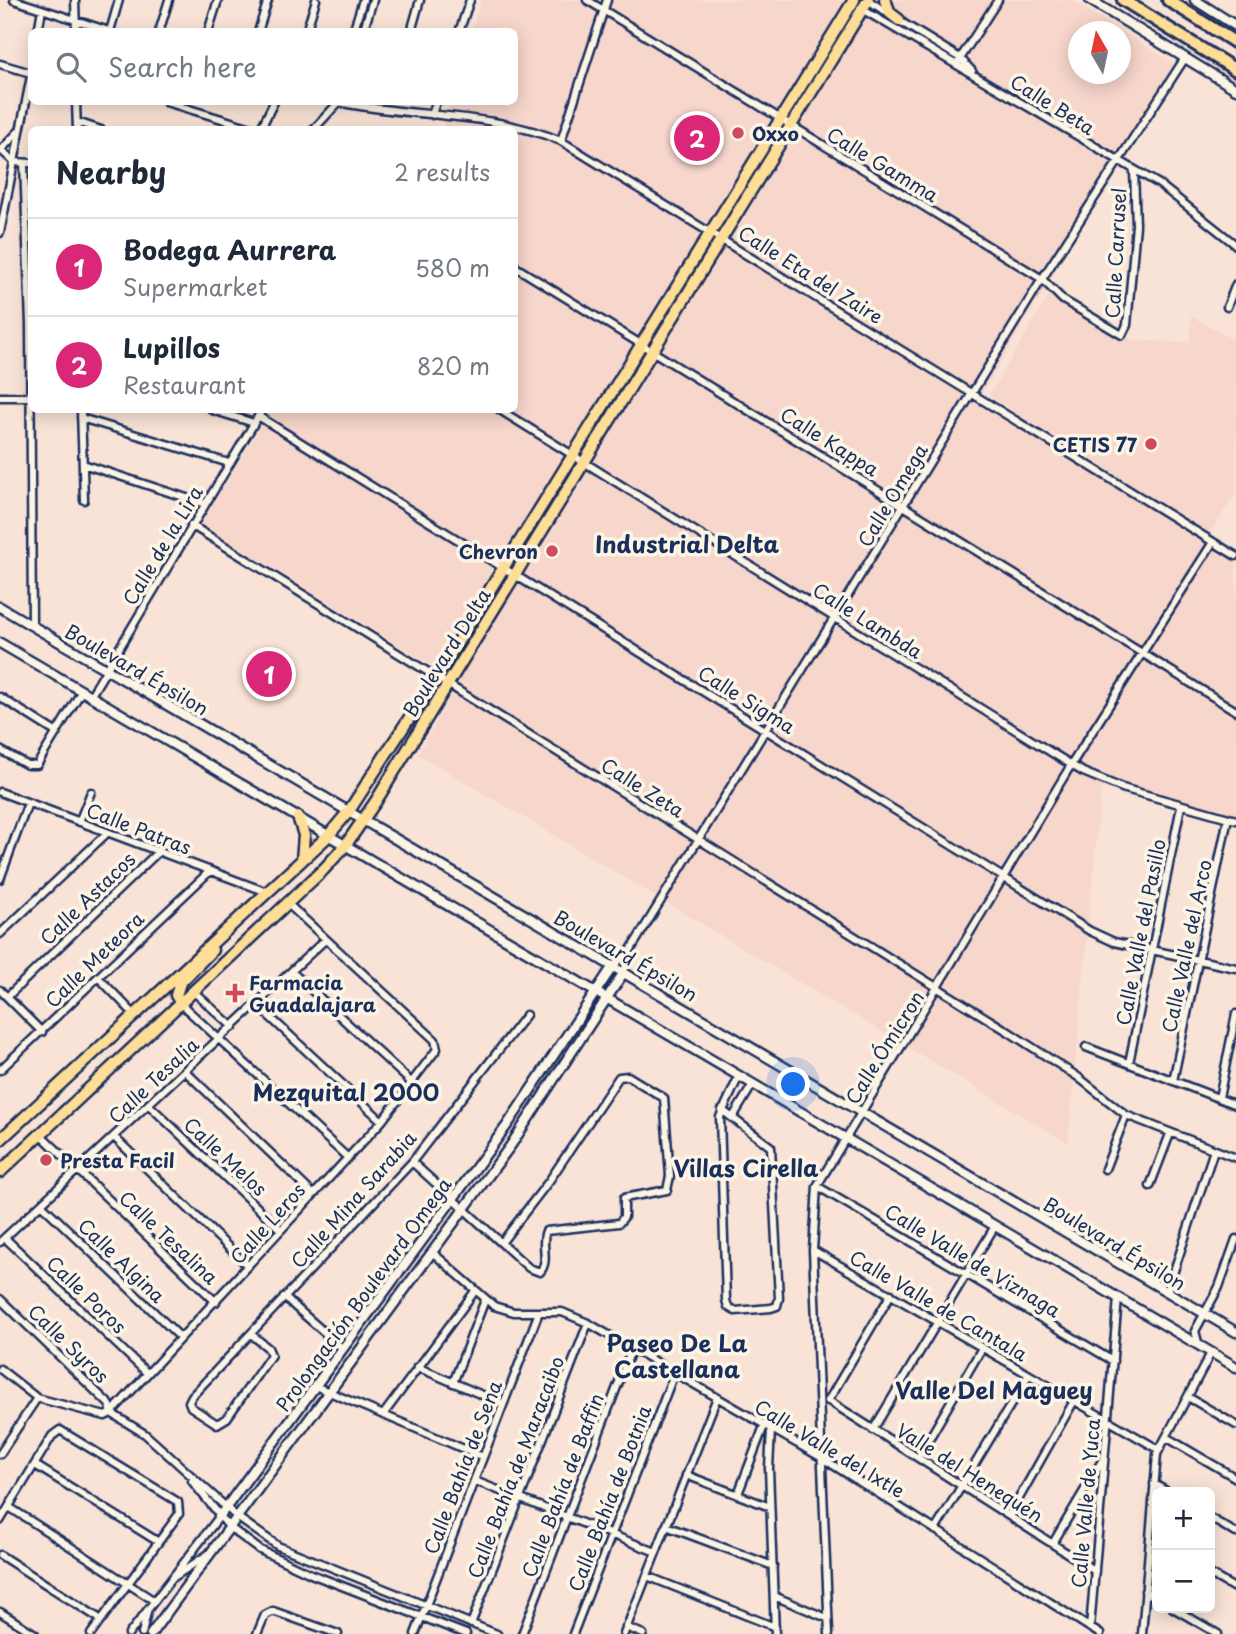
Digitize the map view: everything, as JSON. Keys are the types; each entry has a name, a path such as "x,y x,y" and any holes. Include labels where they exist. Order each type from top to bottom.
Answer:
{"highway":[{"path":"1123,0 1236,70"},
{"path":"1168,0 1236,43"}],"main road":[{"name":"Boulevard Delta","path":"0,1140 328,836 349,811 436,677 855,3 868,0"},
{"path":"885,0 890,13 898,20"},
{"name":"Boulevard Delta","path":"0,1172 288,904 345,846 364,820 790,127 855,3"},
{"path":"298,817 303,835 302,860"},
{"path":"181,1004 177,995 180,984 204,960 217,940"}],"street":[{"path":"14,0 100,28"},
{"path":"75,0 76,28"},
{"path":"112,28 119,0"},
{"path":"160,28 169,0"},
{"path":"209,28 218,0"},
{"path":"259,28 268,0"},
{"path":"307,28 316,0"},
{"path":"355,28 363,0"},
{"path":"364,28 373,0"},
{"path":"412,28 420,0"},
{"path":"460,28 470,0"},
{"name":"Calle Gamma","path":"587,0 780,121 1042,279 1063,300 1124,335"},
{"path":"561,141 607,0"},
{"name":"Calle Beta","path":"868,0 960,58 973,72"},
{"path":"955,66 998,0"},
{"path":"1090,0 1236,89"},
{"path":"1195,0 1236,26"},
{"name":"Calle Beta","path":"855,3 955,66 973,72 1171,193 1236,245"},
{"path":"39,28 42,9"},
{"name":"Calle Omega","path":"624,972 630,951 1042,279 1185,58"},
{"path":"0,65 28,71"},
{"path":"0,233 28,88"},
{"path":"76,105 77,126"},
{"path":"176,105 246,126"},
{"path":"261,126 272,105"},
{"path":"316,126 332,105"},
{"name":"Calle Eta del Zaire","path":"353,105 386,112 510,123 561,141 1236,556"},
{"path":"386,112 388,105"},
{"path":"432,115 435,105"},
{"path":"20,130 0,150 14,162 28,163"},
{"name":"Calle Carrusel","path":"1124,335 1136,225 1134,171"},
{"name":"Calle Kappa","path":"518,268 1236,711"},
{"path":"1227,307 1236,284"},
{"path":"0,397 28,397"},
{"path":"31,413 32,625"},
{"path":"81,413 84,500"},
{"name":"Calle Sigma","path":"235,413 258,416 1101,937 1236,968"},
{"name":"Calle Lambda","path":"505,413 1071,765 1105,783 1232,819"},
{"name":"Calle de la Lira","path":"90,697 258,416"},
{"path":"81,418 229,463"},
{"path":"83,464 205,505"},
{"name":"Calle Zeta","path":"191,526 1078,1077 1126,1115 1236,1158"},
{"name":"Calle Ómicron","path":"829,1634 813,1250 817,1186 1071,765 1213,542"},
{"name":"Boulevard Épsilon","path":"0,607 1236,1332"},
{"path":"0,643 1236,1367"},
{"path":"0,750 34,767 81,692"},
{"path":"0,697 57,733"},
{"name":"Calle Patras","path":"0,792 267,892"},
{"path":"79,822 91,792"},
{"path":"0,879 29,803"},
{"name":"Calle Valle del Pasillo","path":"1129,1063 1181,806"},
{"name":"Calle Valle del Arco","path":"1173,1081 1232,819"},
{"path":"0,934 107,833"},
{"name":"Calle Astacos","path":"7,997 158,852"},
{"name":"Calle Meteora","path":"0,1070 210,871"},
{"path":"288,904 326,939"},
{"name":"Calle Tesalia","path":"2,1240 115,1138 326,939"},
{"name":"Calle Leros","path":"111,1413 382,1121 438,1047 430,1035 326,939"},
{"name":"Calle Omega","path":"612,965 630,951"},
{"name":"Prolongación Boulevard Omega","path":"130,1634 514,1114 612,965"},
{"path":"292,972 412,1083"},
{"name":"Prolongación Boulevard Omega","path":"151,1634 555,1081 624,972"},
{"path":"98,977 135,1015"},
{"path":"0,990 42,1032"},
{"path":"194,992 233,1027"},
{"path":"181,1004 348,1158"},
{"path":"257,1005 382,1121"},
{"path":"1219,1098 1236,1014"},
{"name":"Calle Mina Sarabia","path":"251,1334 268,1348 271,1354 227,1418 217,1424 191,1407 189,1402 284,1297 412,1162 526,1015"},
{"path":"1086,1046 1236,1105"},
{"path":"185,1071 313,1194"},
{"path":"412,1162 529,1268 540,1272 545,1265 543,1239 546,1231 619,1223 624,1217 624,1198 667,1190 670,1176 664,1098 628,1076 619,1077 549,1181 502,1242"},
{"path":"722,1110 766,1140 772,1151 779,1298 777,1306 771,1308 735,1311 727,1304 722,1110 739,1076"},
{"path":"733,1117 752,1084"},
{"name":"Calle Melos","path":"149,1105 281,1230"},
{"path":"1105,1169 1126,1115"},
{"path":"1150,1186 1170,1134"},
{"name":"Calle Tesalina","path":"41,1135 216,1302"},
{"path":"115,1138 248,1266"},
{"path":"1167,1292 1214,1150"},
{"name":"Calle Valle de Viznaga","path":"817,1186 1113,1361"},
{"name":"Calle Algina","path":"41,1204 181,1338"},
{"path":"873,1430 995,1226"},
{"path":"1199,1346 1195,1331 1224,1274 1236,1239"},
{"name":"Calle Poros","path":"2,1240 147,1373"},
{"name":"Calle Valle de Cantala","path":"813,1250 1158,1449"},
{"name":"Calle Valle del Ixtle","path":"432,1252 485,1300 504,1310 562,1312 588,1322 716,1400 822,1458 1100,1634"},
{"path":"383,1415 475,1291"},
{"path":"819,1403 829,1401 891,1294"},
{"path":"284,1297 341,1347"},
{"name":"Calle Valle de Yuca","path":"1090,1628 1118,1298"},
{"name":"Calle Syros","path":"0,1299 110,1405 111,1413"},
{"path":"453,1383 485,1300"},
{"name":"Calle Bahía de Sena","path":"415,1634 539,1312"},
{"name":"Calle Bahía de Maracaibo","path":"471,1624 588,1322"},
{"name":"Calle Bahía de Baffin","path":"522,1634 632,1348"},
{"path":"918,1458 982,1348"},
{"path":"1142,1634 1158,1449 1211,1353"},
{"path":"417,1367 503,1404"},
{"path":"0,1369 37,1398 105,1416 111,1413 145,1434 237,1517 267,1540 292,1553 497,1634"},
{"name":"Calle Bahía de Botnia","path":"573,1634 674,1374"},
{"path":"935,1530 1028,1376"},
{"path":"315,1386 483,1457"},
{"path":"1188,1397 1236,1425"},
{"path":"0,1454 3,1442 37,1398"},
{"path":"643,1634 625,1631 716,1400"},
{"name":"Valle del Henequén","path":"829,1401 1095,1570"},
{"path":"1009,1516 1074,1401"},
{"path":"738,1494 767,1428"},
{"path":"647,1576 775,1631 767,1428"},
{"path":"0,1521 60,1430 170,1495 180,1505 179,1514 90,1634"},
{"path":"1166,1437 1236,1478"},
{"path":"1053,1543 1105,1454"},
{"path":"35,1465 157,1541"},
{"path":"184,1470 219,1517 260,1550 284,1563 466,1634"},
{"path":"686,1475 770,1507"},
{"path":"475,1481 656,1552"},
{"path":"1154,1484 1159,1487"},
{"path":"9,1507 128,1581 153,1600"},
{"path":"1215,1521 1236,1533"},
{"path":"666,1526 773,1566"},
{"path":"167,1582 210,1553"},
{"path":"0,1555 100,1619"},
{"path":"1215,1577 1236,1589"},
{"path":"1145,1591 1152,1595"},
{"path":"774,1596 827,1618"},
{"path":"142,1634 148,1607"},
{"path":"257,1634 265,1615 273,1611 338,1634"},
{"path":"0,1612 35,1634"},
{"path":"1182,1613 1218,1634"}],"shaded area":[{"path":"481,0 1071,0 1105,21 1068,21 1068,84 1131,84 1131,37 1178,66 982,393 1236,558 1236,815 1101,788 1068,1143 418,754 459,682 201,524 269,413 518,413 518,126 443,126 451,105 518,105 518,28 473,28"},
{"name":"CETIS 77","path":"1049,295 1124,340 1127,337 1132,340 1190,343 1191,316 1236,341 1236,493 1210,533 989,396"}],"place":[{"name":"Oxxo","path":"738,133"},
{"name":"Lupillos","path":"697,138"},
{"name":"CETIS 77","path":"1151,444"},
{"name":"Chevron","path":"552,551"},
{"name":"Bodega Aurrera","path":"269,674"},
{"name":"Farmacia Guadalajara","path":"235,993"},
{"name":"Presta Facil","path":"46,1160"}],"district":[{"name":"Industrial Delta","path":"687,543"},
{"name":"Mezquital 2000","path":"346,1091"},
{"name":"Villas Cirella","path":"746,1167"},
{"name":"Paseo De La Castellana","path":"677,1355"},
{"name":"Valle Del Maguey","path":"994,1389"}]}
